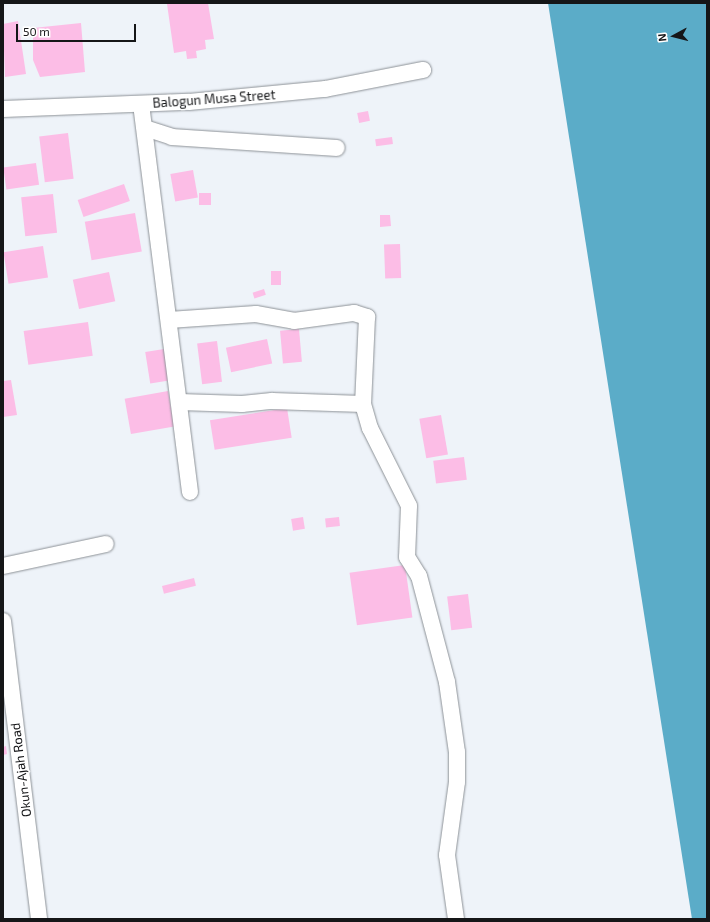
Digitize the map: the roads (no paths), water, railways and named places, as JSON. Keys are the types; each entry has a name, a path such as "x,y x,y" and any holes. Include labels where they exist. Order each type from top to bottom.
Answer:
{"street":[{"name":"Balogun Musa Street","path":"3,109 141,104 325,89 423,70"},
{"path":"141,104 190,492"},
{"path":"144,128 172,137 337,148"},
{"path":"169,320 256,314 294,321 354,313 367,317 363,404 370,428 409,506 407,557 419,576 447,682 457,752 457,782 447,855 456,919"},
{"path":"179,402 242,404 272,401 363,404"},
{"path":"3,566 106,544"},
{"name":"Okun-Ajah Road","path":"3,621 39,919"}],"water":[{"path":"548,3 707,3 707,919 692,919"}]}
